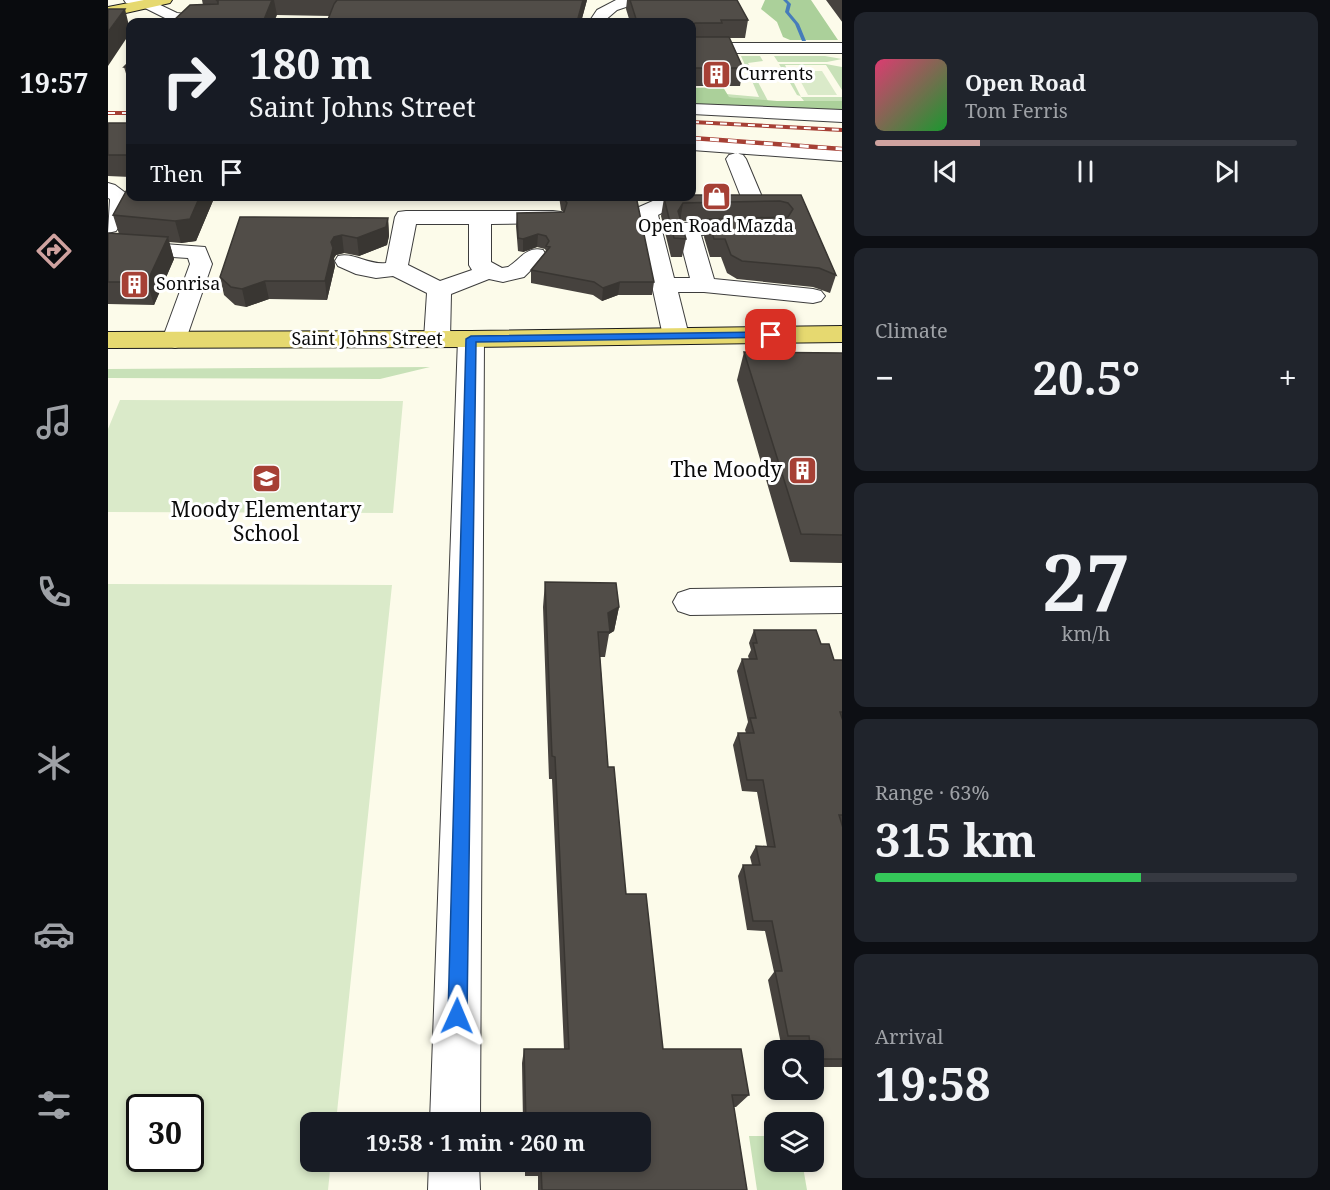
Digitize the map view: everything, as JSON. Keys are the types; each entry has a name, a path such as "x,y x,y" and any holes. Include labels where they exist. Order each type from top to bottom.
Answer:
{"main road":[{"path":"108,4 131,2 148,4 165,0"},
{"path":"108,12 131,2"},
{"name":"Saint Johns Street","path":"108,340 454,339 842,334"}],"street":[{"path":"598,18 608,8 633,0"},
{"path":"131,2 154,18"},
{"path":"148,4 173,17 181,18"},
{"path":"696,48 842,48"},
{"path":"696,109 842,116"},
{"path":"696,144 842,155"},
{"path":"674,201 754,204 736,159"},
{"path":"108,189 121,197 118,211 108,226"},
{"path":"664,201 647,212 676,336"},
{"path":"396,268 396,218 480,218 552,213"},
{"path":"480,218 480,265 489,271 512,274 523,270 535,255"},
{"path":"704,285 688,228 775,228"},
{"path":"108,243 119,248 197,252 201,264 175,340"},
{"path":"346,261 369,271 396,268 439,290 454,339 455,1112"},
{"path":"439,290 489,271"},
{"path":"664,285 704,285 813,296"},
{"path":"690,602 842,600"},
{"path":"454,1172 454,1190"}],"green space":[{"path":"765,0 811,0 838,40 790,40 783,37 777,22 761,9"},
{"path":"741,56 760,56 763,61 748,63 768,101 728,97 726,94 759,97"},
{"path":"774,56 825,56 842,59 827,62 778,62"},
{"path":"779,64 826,64 842,67 842,90 826,65 785,65 801,97 842,97 842,101 804,101 797,95"},
{"path":"795,71 822,71 837,95 808,95"},
{"path":"723,87 729,97 777,101 842,101 842,113 696,106 696,88"},
{"path":"430,367 380,379 108,378 108,369"},
{"path":"120,400 403,401 393,513 108,512 108,429"},
{"path":"108,584 392,585 337,1112 300,1112 300,1172 330,1172 328,1190 108,1190"},
{"path":"749,1136 764,1136 764,1172 804,1172 807,1190 757,1190"}],"building":[{"path":"216,0 272,0 265,18 176,18 190,5 218,4"},
{"path":"337,0 583,0 578,18 329,18"},
{"path":"630,0 737,0 748,20 696,23 696,18 636,18"},
{"path":"108,9 125,9 108,32"},
{"path":"696,37 729,37 743,68 696,68"},
{"path":"108,123 126,123 126,155 108,155"},
{"path":"126,191 126,201 198,201 190,219 175,221 113,215"},
{"path":"696,195 801,195 836,275 819,268 742,261 731,255 725,239 714,239 708,219 788,217 793,209 788,203 780,201 683,203 678,211 686,239 674,238 665,201 696,201"},
{"path":"566,201 637,201 654,282 620,282 603,288 594,282 531,270 550,247 546,246 549,241 546,236 538,234 523,239 518,238 517,213 564,212"},
{"path":"240,217 388,218 386,227 357,238 342,235 334,237 331,242 333,248 325,281 265,281 242,289 231,287 220,277"},
{"path":"108,233 168,237 147,282 108,282"},
{"name":"The Moody","path":"744,352 842,353 842,535 801,534"},
{"path":"545,582 616,583 619,607 608,613 610,632 598,632 608,767 614,767 626,894 646,894 663,1049 741,1049 749,1095 732,1095 747,1190 542,1190 541,1172 651,1172 651,1112 526,1112 524,1049 569,1049 555,757 552,756"},
{"path":"754,630 816,630 821,644 829,644 834,660 842,660 842,712 840,712 842,718 842,815 839,815 842,825 842,1059 824,1059 824,1040 810,1040 809,1036 788,1036 775,971 782,971 772,921 753,921 743,865 760,865 756,846 775,847 763,780 747,780 738,733 754,733 750,718 756,718 742,659 757,659 753,643 757,643"}],"waterway":[{"path":"785,0 789,4 787,12 797,24 804,40"}],"railway":[{"path":"108,113 126,113"},
{"path":"696,122 842,130"},
{"path":"696,138 842,149"}],"place":[{"name":"Currents","path":"717,74"},
{"name":"Open Road Mazda","path":"716,197"},
{"name":"Sonrisa","path":"135,284"},
{"name":"The Moody","path":"803,470"},
{"name":"Moody Elementary School","path":"266,479"}],"route":[{"path":"457,1016 471,339 771,335"}]}
